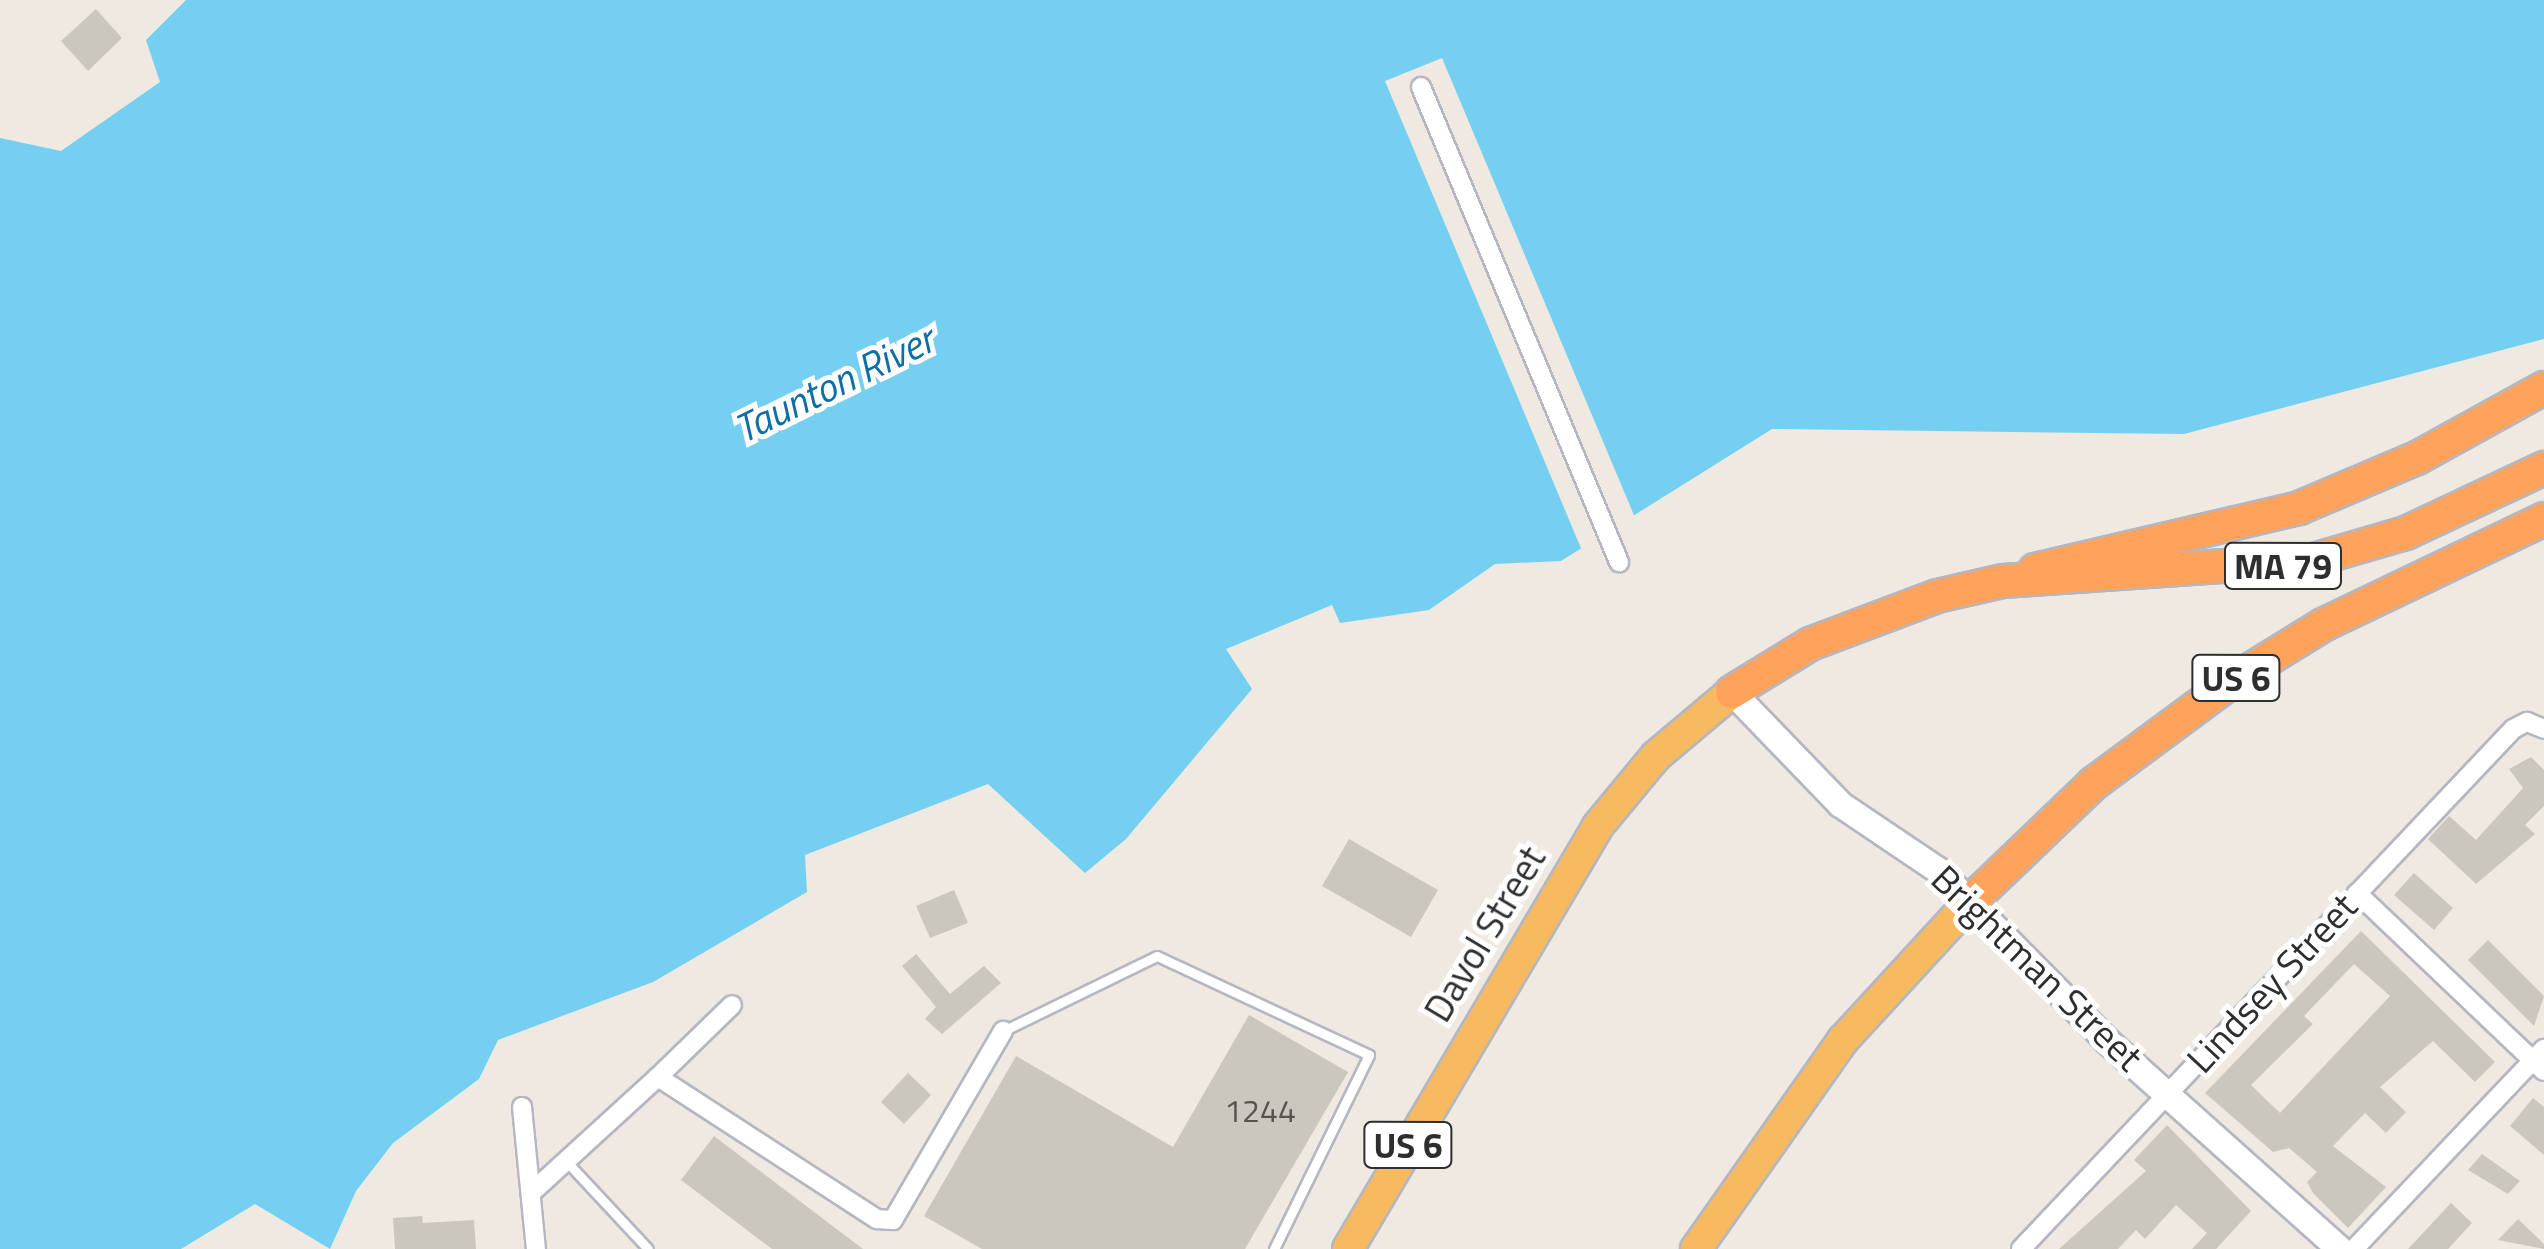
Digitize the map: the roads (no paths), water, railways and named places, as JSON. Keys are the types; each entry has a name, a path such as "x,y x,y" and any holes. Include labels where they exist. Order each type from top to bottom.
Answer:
{"highway":[{"name":"US 6","path":"1732,692 1872,617 2003,581 2084,552 2245,524 2363,484 2544,388"},
{"name":"MA 79","path":"2003,581 2313,560 2419,528 2544,468"},
{"name":"US 6","path":"1696,1249 1813,1079 1971,900 2094,783 2229,683 2340,616 2544,519"},
{"name":"Davol Street","path":"1348,1249 1598,826 1656,756 1732,692"}],"main road":[{"name":"Brightman Street","path":"1732,692 1840,804 1971,900 2328,1245"}],"street":[{"path":"1420,87 1619,562"},
{"name":"Lindsey Street","path":"2021,1249 2357,893 2536,725"},
{"path":"2354,1249 2540,1060 2357,893"},
{"path":"532,1192 732,1005"},
{"path":"658,1076 877,1219 893,1220 1003,1031"},
{"path":"522,1107 536,1249"}],"lane":[{"path":"1003,1031 1157,956 1369,1055 1274,1249"},
{"path":"566,1161 648,1249"}],"water":[{"name":"Taunton River","path":"186,0 2544,0 2544,339 2184,434 1772,429 1561,561 1495,564 1429,610 1340,623 1332,605 1226,649 1252,689 1126,839 1085,873 988,784 805,855 807,892 653,982 498,1040 479,1079 393,1143 356,1191 330,1249 255,1204 181,1249 0,1249 0,138 61,151 160,82 146,40"}]}
